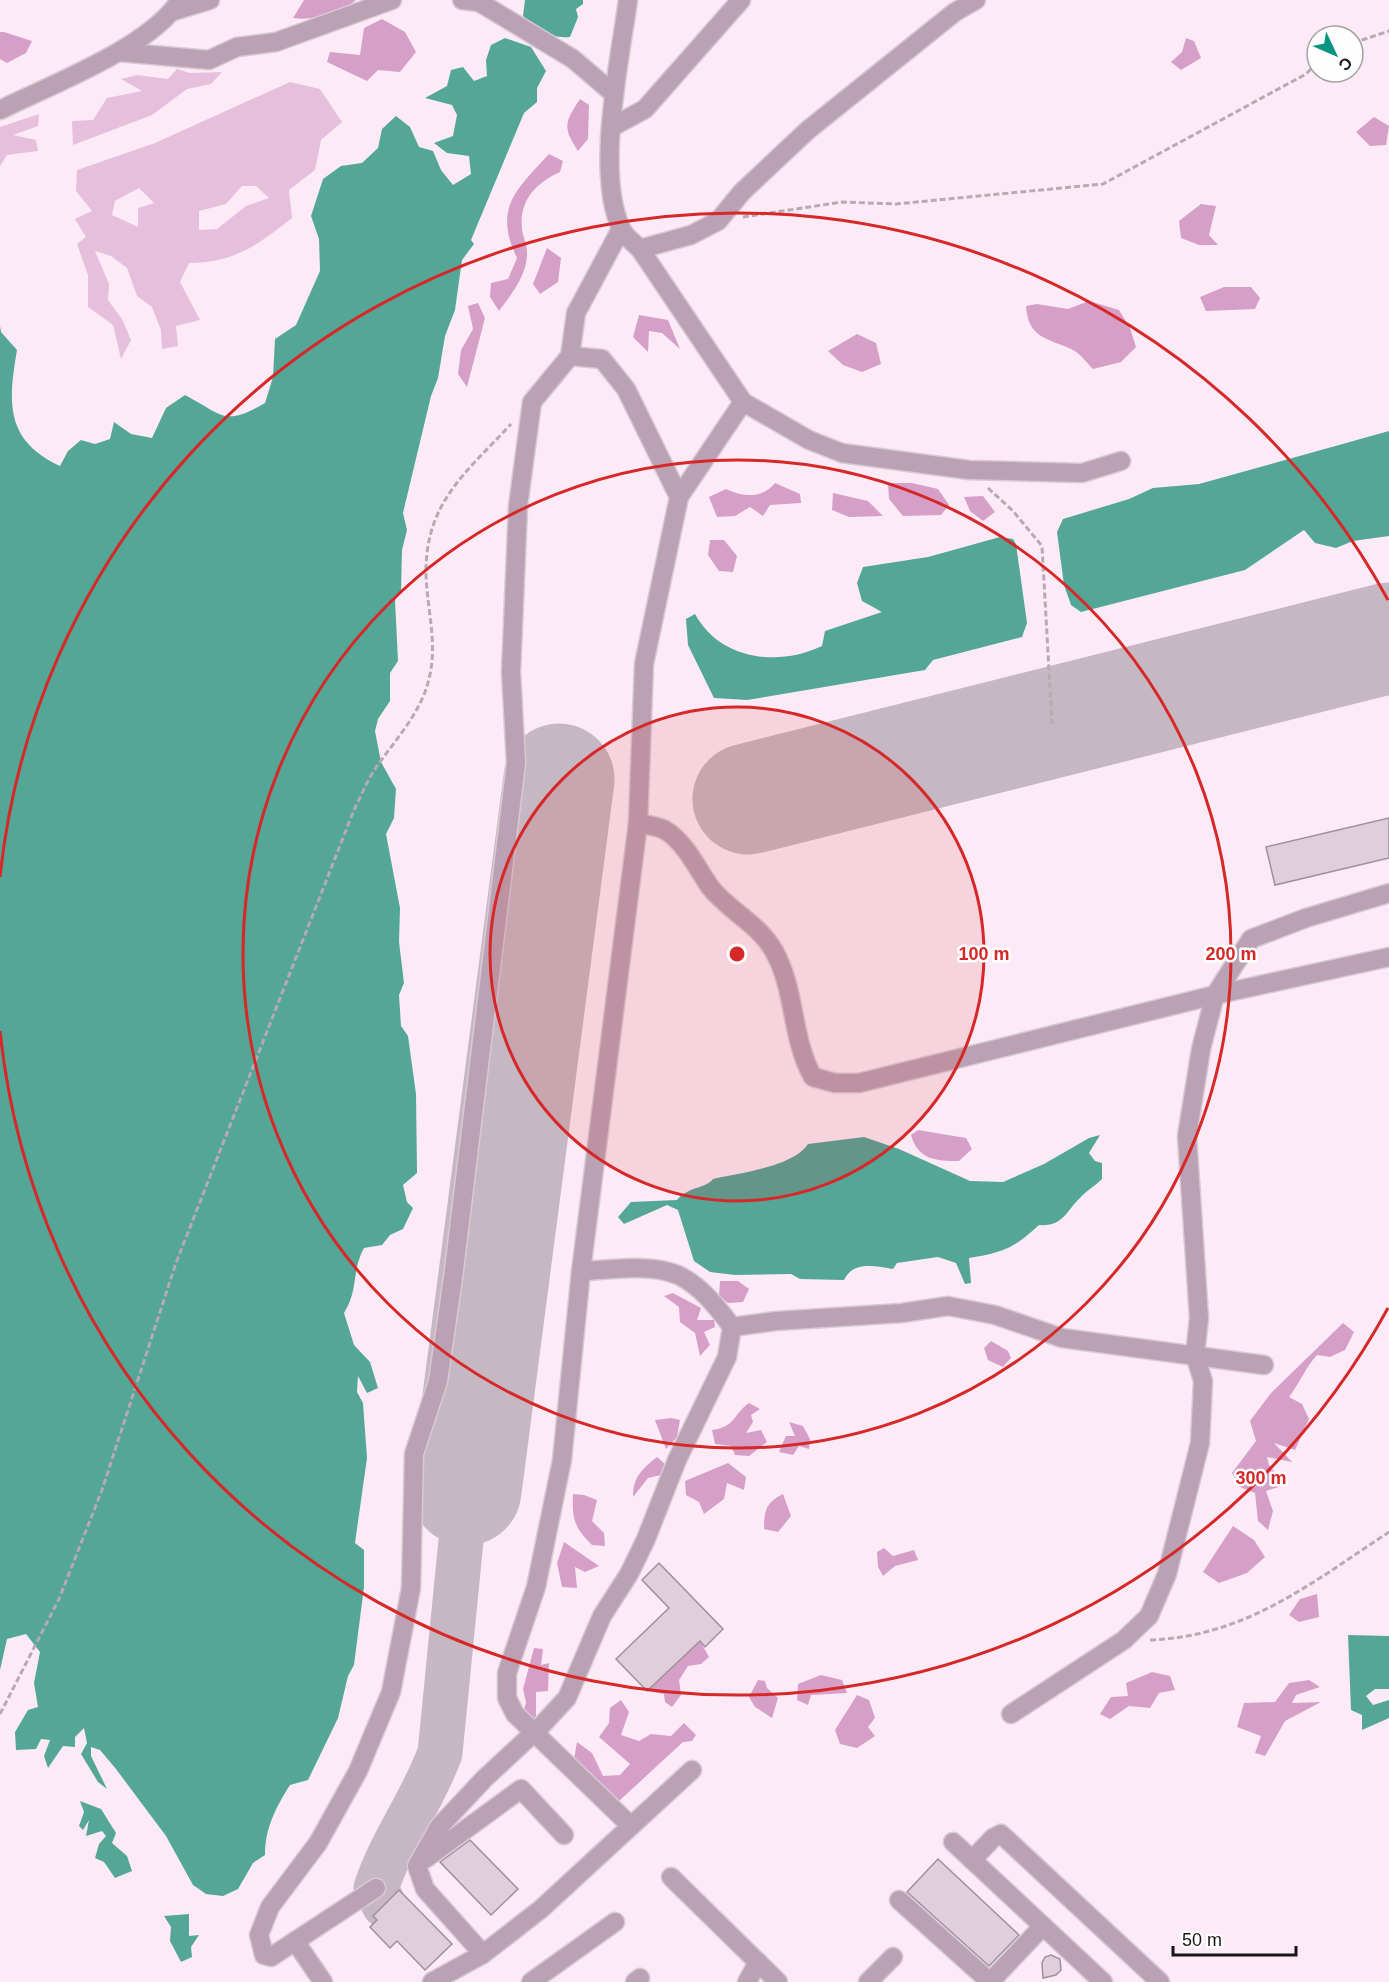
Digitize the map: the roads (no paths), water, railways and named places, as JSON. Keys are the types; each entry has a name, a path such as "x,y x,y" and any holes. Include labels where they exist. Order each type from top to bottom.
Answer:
{"lane":[{"path":"0,110 119,52 177,5 210,0"},
{"path":"119,52 209,60 237,47 276,42 392,0"},
{"path":"462,0 479,2 573,59 614,94"},
{"path":"628,0 615,71 610,185 621,229 640,249 743,402 809,440 842,453 969,470 1082,473 1121,461"},
{"path":"612,127 645,109 741,0"},
{"path":"640,249 691,235 718,221 742,192 808,130 955,12 976,0"},
{"path":"376,1887 267,1958 264,1954 260,1935 270,1907 318,1844 358,1772 391,1692 411,1588 414,1454 438,1381 453,1278 516,763 511,672 518,506 532,402 570,356 576,313 621,229"},
{"path":"570,356 602,359 626,389 679,497"},
{"path":"631,1826 515,1714 507,1698 507,1673 536,1587 562,1460 581,1271 638,823 644,664 679,497 743,402"},
{"path":"638,823 664,830 688,854 730,909 758,929 775,952 788,989 803,1059 813,1077 835,1083 859,1083 1215,995 1389,957"},
{"path":"1011,1714 1124,1640 1149,1616 1167,1574 1200,1443 1203,1381 1195,1355 1199,1318 1186,1136 1200,1049 1215,995 1251,939 1306,918 1389,893"},
{"path":"483,1953 425,1889 417,1866 439,1827 484,1779 534,1733 567,1698 602,1616 629,1574 646,1539 677,1460 727,1357 732,1327 712,1300 678,1275 644,1269 581,1271"},
{"path":"732,1327 776,1321 902,1313 948,1306 995,1315 1062,1338 1264,1365"},
{"path":"432,1982 483,1953 541,1909 692,1770"},
{"path":"417,1866 521,1789 564,1835"},
{"path":"972,1860 993,1838 1001,1834 1160,1982"},
{"path":"953,1842 1103,1982"},
{"path":"671,1877 778,1982"},
{"path":"899,1900 990,1982 1043,1926"},
{"path":"531,1982 615,1922"},
{"path":"295,1941 323,1982"},
{"path":"868,1982 893,1957"},
{"path":"747,1982 758,1962"}]}
